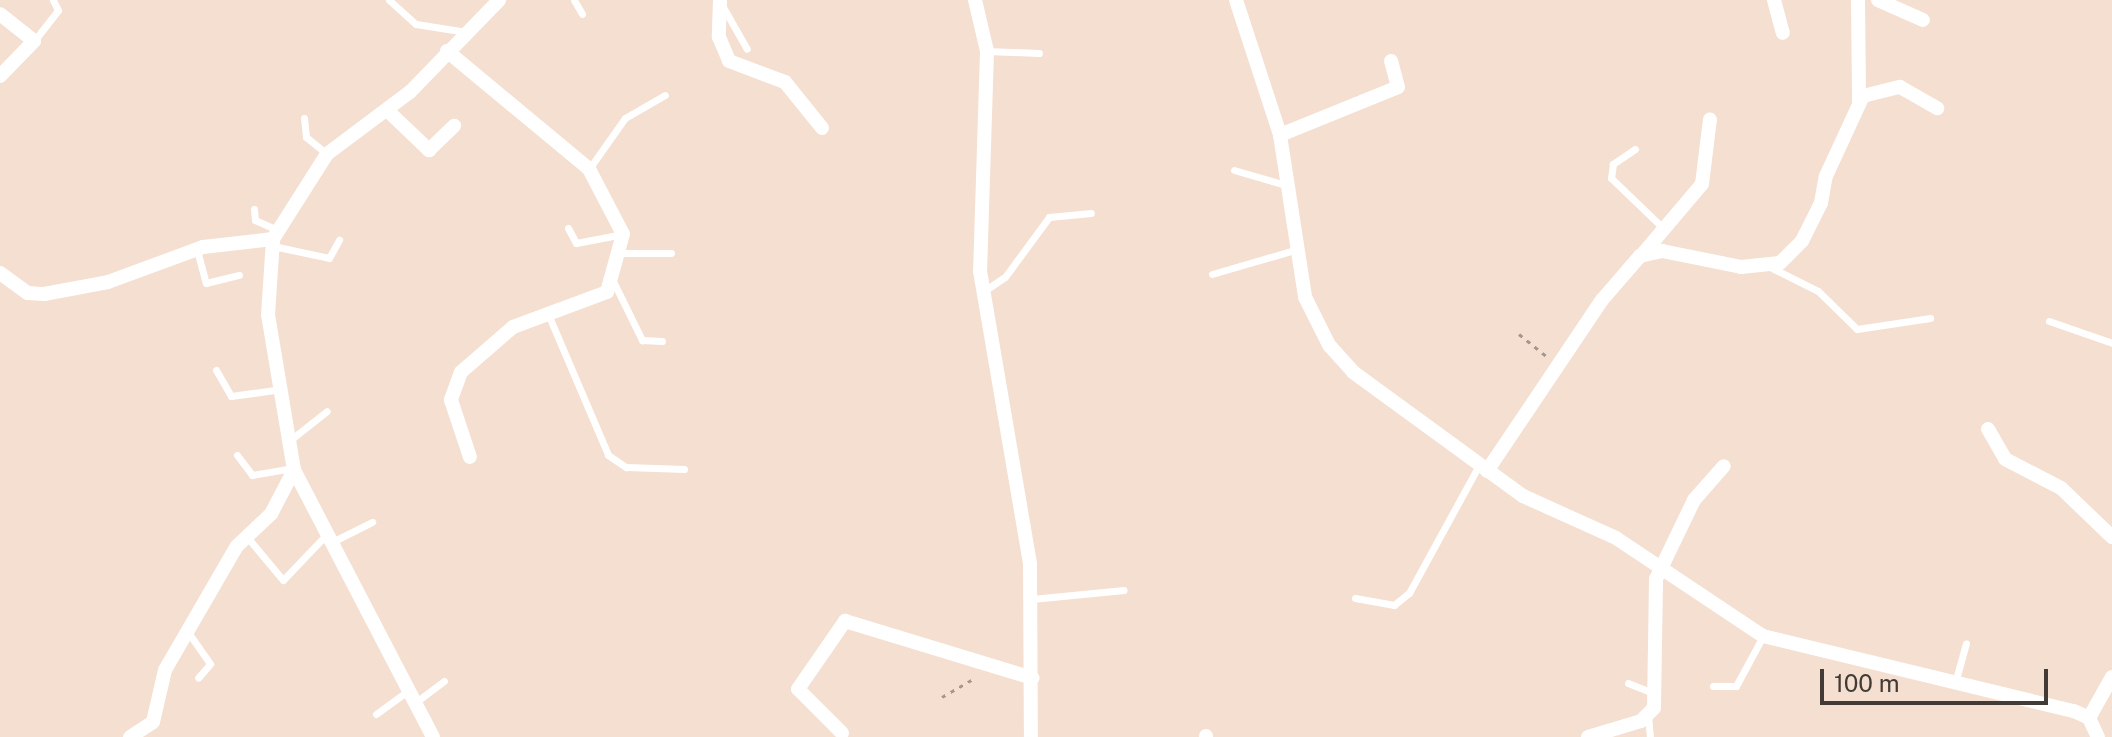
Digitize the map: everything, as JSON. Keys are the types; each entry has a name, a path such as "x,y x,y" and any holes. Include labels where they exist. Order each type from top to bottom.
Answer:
{"street":[{"path":"433,737 294,469 275,390 268,315 274,238 327,154 388,111 499,0"},
{"path":"975,0 987,51 978,213 982,292 993,374 1020,475 1032,599 1031,737"},
{"path":"1236,0 1280,135 1305,297 1329,345 1353,372 1483,468 1661,565 1763,636 2089,718"},
{"path":"1774,0 1783,33"},
{"path":"1640,256 1662,251 1770,267 1802,241 1859,102 1858,0"},
{"path":"1878,0 1923,20"},
{"path":"720,1 719,37 729,61 785,82 822,128"},
{"path":"0,14 34,41 0,76"},
{"path":"447,51 589,169 623,234 622,253 614,283 600,297 548,314 491,341 452,386 470,457"},
{"path":"1280,135 1398,87 1391,61"},
{"path":"1859,102 1881,86 1900,87 1937,108"},
{"path":"388,111 429,150 454,126"},
{"path":"1483,468 1640,256 1702,184 1710,119"},
{"path":"0,273 28,293 44,294 108,282 196,248 274,238"},
{"path":"1988,429 2005,459 2067,493 2112,537"},
{"path":"1588,737 1648,715 1655,694 1650,609 1661,565 1699,492 1724,466"},
{"path":"130,737 153,722 165,670 190,635 246,536 271,514 294,469"},
{"path":"842,733 798,689 845,621 1033,678"},
{"path":"2089,718 2110,686"},
{"path":"2089,718 2098,737"}],"lane":[{"path":"34,41 58,10 53,0"},
{"path":"389,0 416,24 466,32"},
{"path":"574,0 582,14"},
{"path":"720,1 747,49"},
{"path":"987,51 1039,53"},
{"path":"589,169 625,118 665,95"},
{"path":"304,118 306,137 327,154"},
{"path":"1635,149 1613,164 1611,178 1664,229"},
{"path":"1234,170 1289,186"},
{"path":"254,209 255,220 274,238 329,258 339,240"},
{"path":"982,292 1005,277 1049,217 1091,213"},
{"path":"568,228 576,243 623,234"},
{"path":"196,248 206,283 239,275"},
{"path":"1212,274 1298,249"},
{"path":"622,253 671,253"},
{"path":"1770,267 1818,291 1857,329 1930,318"},
{"path":"614,283 642,340 662,341"},
{"path":"548,314 608,455 626,467 684,469"},
{"path":"2049,321 2112,343"},
{"path":"216,370 231,396 275,390"},
{"path":"287,442 327,411"},
{"path":"237,455 252,475 294,469"},
{"path":"1355,598 1394,605 1409,593 1483,468"},
{"path":"246,536 283,580 328,539 372,522"},
{"path":"1032,599 1124,590"},
{"path":"190,635 210,664 198,678"},
{"path":"1713,686 1736,686 1763,636"},
{"path":"1955,685 1966,643"},
{"path":"376,714 444,681"},
{"path":"1628,683 1655,694"},
{"path":"1648,715 1650,737"}],"path":[{"path":"1519,334 1558,367"},
{"path":"942,697 990,665"}]}
